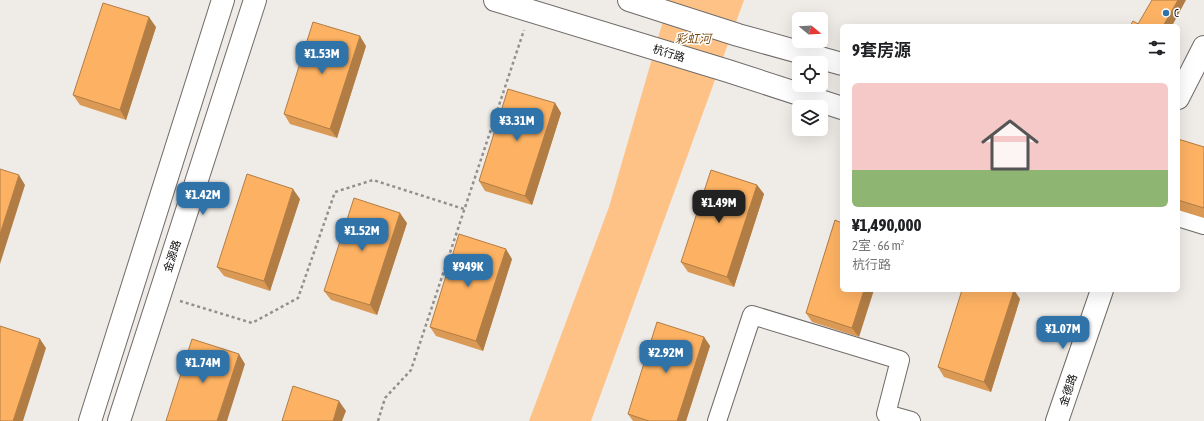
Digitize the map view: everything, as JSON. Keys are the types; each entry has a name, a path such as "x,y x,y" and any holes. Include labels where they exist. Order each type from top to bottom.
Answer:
{"street":[{"path":"90,421 223,0"},
{"name":"金源路","path":"119,421 255,0"},
{"name":"杭行路","path":"495,0 728,71 840,107"},
{"path":"629,0 840,63"},
{"path":"1180,94 1204,47"},
{"path":"1180,216 1204,223"},
{"name":"金德路","path":"1057,421 1101,292"},
{"path":"717,421 752,315 900,360 885,413 911,421"}],"path":[{"path":"378,421 385,398 411,370 530,11"},
{"path":"160,294 252,323 298,298 335,192 373,180 464,209"}],"water":[{"name":"彩虹河","path":"669,0 744,0 591,421 529,421 609,207"}],"building":[{"name":"C","path":"1152,0 1178,0 1164,24 1138,24"},
{"path":"103,3 149,17 120,110 73,95"},
{"path":"1133,21 1138,24 1131,24"},
{"path":"313,22 360,36 330,129 284,114"},
{"path":"508,89 555,103 525,196 479,181"},
{"path":"1180,140 1204,147 1204,208 1180,201"},
{"path":"0,169 19,175 0,234"},
{"path":"711,170 757,185 727,277 681,262"},
{"path":"247,174 293,189 264,281 217,267"},
{"path":"354,198 400,213 370,305 324,291"},
{"path":"835,220 840,222 840,292 863,292 852,328 806,313"},
{"path":"459,234 506,249 476,341 430,327"},
{"path":"961,292 1013,292 984,382 938,367"},
{"path":"657,322 704,337 677,421 649,421 628,414"},
{"path":"0,326 40,339 13,421 0,421"},
{"path":"192,339 239,354 217,421 166,421"},
{"path":"293,386 339,401 333,421 282,421"}],"place":[{"name":"C","path":"1166,13"}]}
